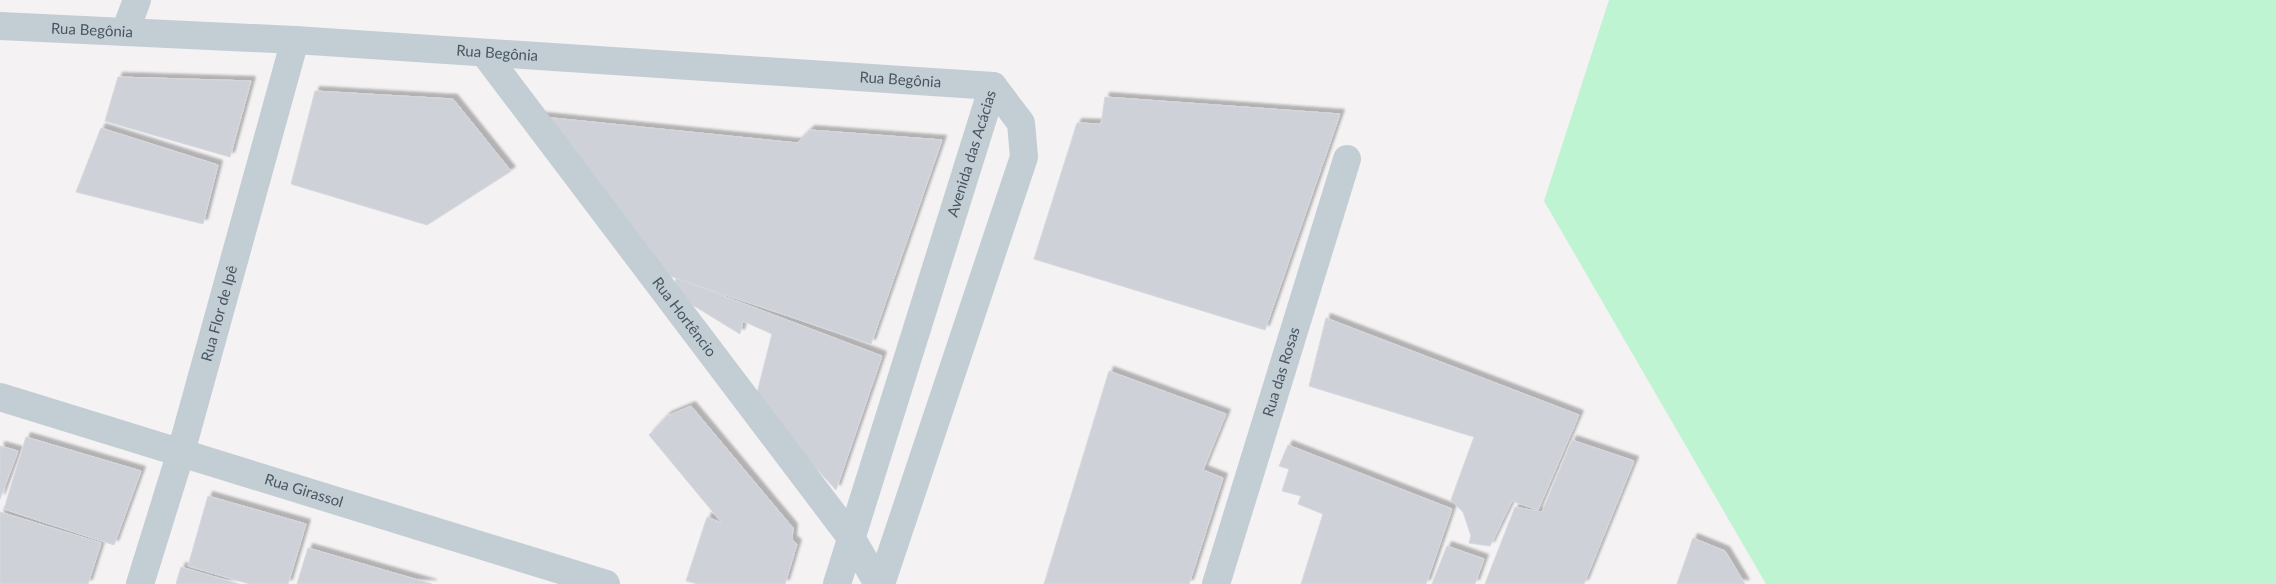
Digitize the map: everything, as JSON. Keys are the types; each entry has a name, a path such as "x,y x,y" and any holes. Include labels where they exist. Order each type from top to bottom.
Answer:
{"street":[{"path":"125,32 137,0"},
{"name":"Rua Begônia","path":"0,26 295,40 484,54 993,86"},
{"name":"Rua Flor de Ipê","path":"140,584 181,452 295,40"},
{"name":"Rua Hortêncio","path":"484,54 852,540 879,584"},
{"name":"Avenida das Acácias","path":"837,584 993,86"},
{"name":"Avenida das Acácias","path":"879,584 1024,157 1022,123 993,86"},
{"name":"Rua das Rosas","path":"1223,582 1347,159"},
{"name":"Rua Girassol","path":"0,397 606,584"}],"green space":[{"path":"1609,0 2276,0 2276,584 1766,584 1544,201"}],"building":[{"path":"118,77 251,81 230,157 105,121"},
{"path":"315,91 453,99 511,171 427,225 291,184"},
{"path":"1105,97 1340,114 1265,330 1034,259 1077,123 1101,124"},
{"path":"533,116 797,143 810,130 942,140 871,344 658,272"},
{"path":"101,128 218,165 203,224 76,192"},
{"path":"676,278 882,356 836,490 755,401 772,334 743,321 740,334 673,293"},
{"path":"1326,318 1579,415 1538,510 1512,501 1490,546 1469,543 1471,536 1463,512 1451,500 1474,437 1309,386"},
{"path":"1109,371 1226,414 1203,470 1223,478 1189,584 1044,584"},
{"path":"691,406 793,528 792,540 797,544 785,584 698,584 686,581 707,517 722,523 649,435 667,416"},
{"path":"26,437 141,471 114,545 4,509"},
{"path":"1572,440 1634,461 1584,584 1485,584 1515,507 1542,512"},
{"path":"1288,445 1452,509 1426,584 1301,584 1323,514 1298,504 1301,496 1282,491 1289,469 1279,466"},
{"path":"0,446 18,451 0,499"},
{"path":"208,496 306,524 288,584 250,584 188,566"},
{"path":"0,512 101,543 88,584 0,584"},
{"path":"1693,538 1725,551 1745,584 1677,584"},
{"path":"1447,546 1484,559 1475,584 1432,584"},
{"path":"308,548 432,584 297,584"},
{"path":"181,567 239,584 176,584"}]}
